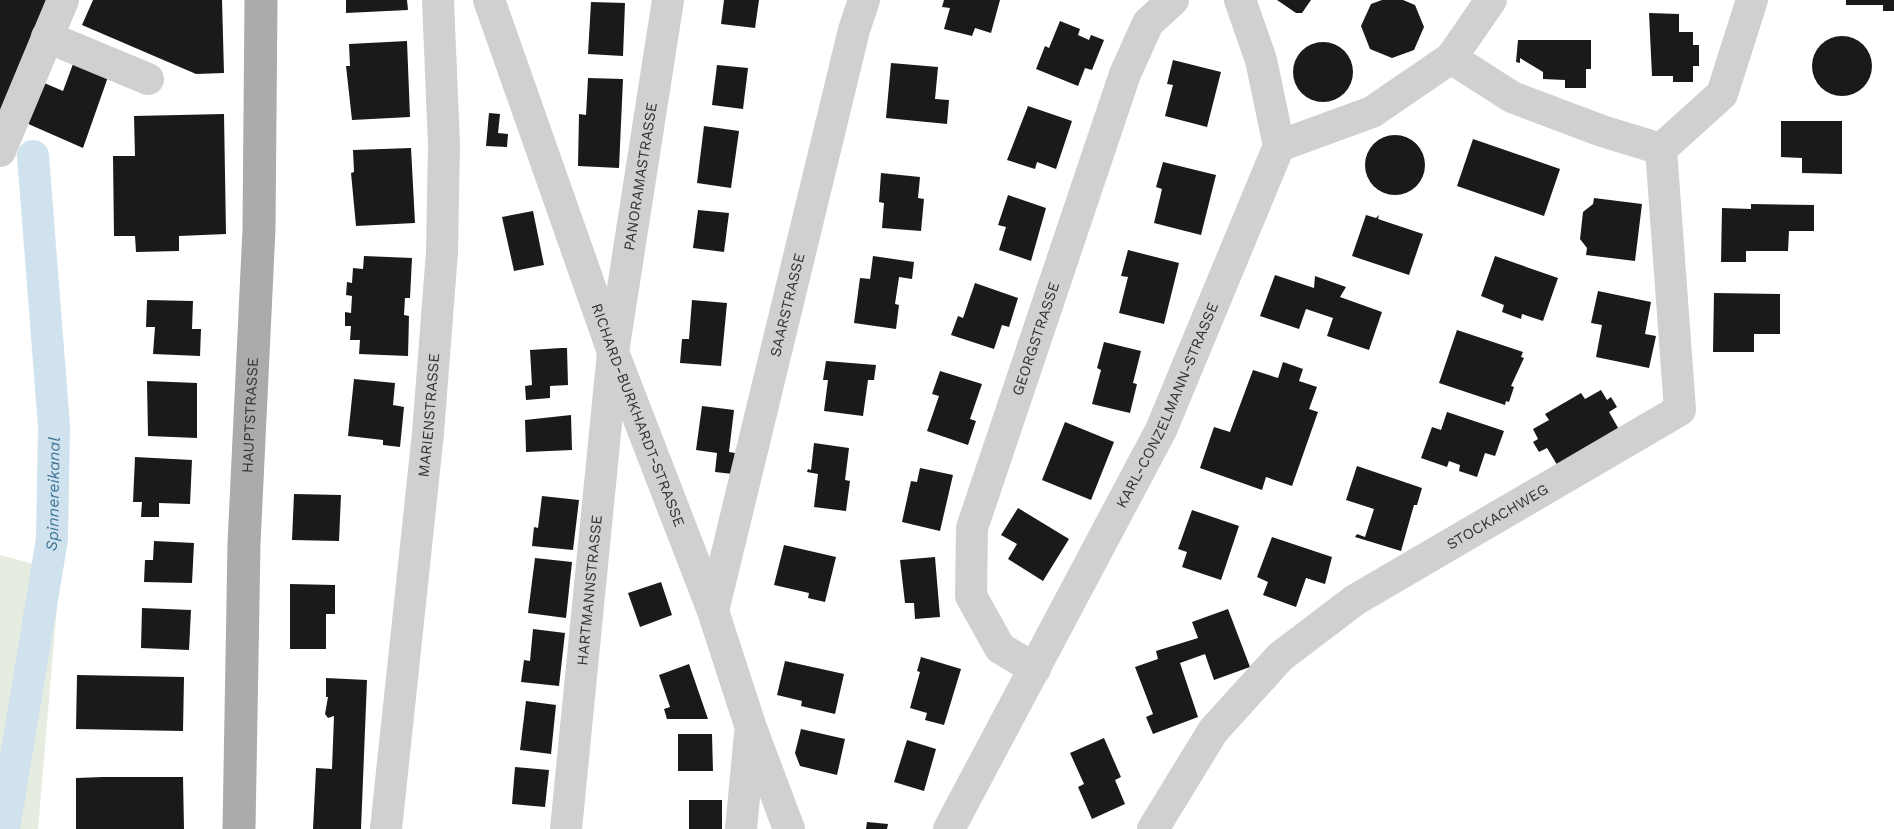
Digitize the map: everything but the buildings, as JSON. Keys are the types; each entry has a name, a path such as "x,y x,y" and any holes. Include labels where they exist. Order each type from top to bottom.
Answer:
{"main road":[{"name":"HAUPTSTRASSE","path":"239,829 244,544 259,229 261,0"}],"street":[{"path":"0,151 63,0"},
{"name":"MARIENSTRASSE","path":"386,829 428,433 442,252 444,145 438,0"},
{"name":"RICHARD-BURKHARDT-STRASSE","path":"489,0 613,352 713,611 751,728 789,829"},
{"name":"PANORAMASTRASSE","path":"613,352 668,0"},
{"name":"SAARSTRASSE","path":"713,611 854,30 864,0"},
{"name":"GEORGSTRASSE","path":"1035,669 1000,648 971,596 972,528 1125,74 1148,23 1173,0"},
{"path":"1240,0 1261,60 1280,146 1372,112 1451,58 1491,0"},
{"path":"1451,58 1512,97 1602,131 1661,149 1722,94 1752,0"},
{"path":"47,37 148,79"},
{"name":"KARL-CONZELMANN-STRASSE","path":"949,829 1161,430 1280,146"},
{"name":"STOCKACHWEG","path":"1153,829 1213,730 1280,657 1355,600 1680,410 1661,149"},
{"name":"HARTMANNSTRASSE","path":"566,829 613,352"},
{"path":"741,829 751,728"}],"shaded area":[{"path":"0,555 60,571 38,829 0,829"}],"waterway":[{"name":"Spinnereikanal","path":"4,829 52,539 54,426 33,156"}]}
